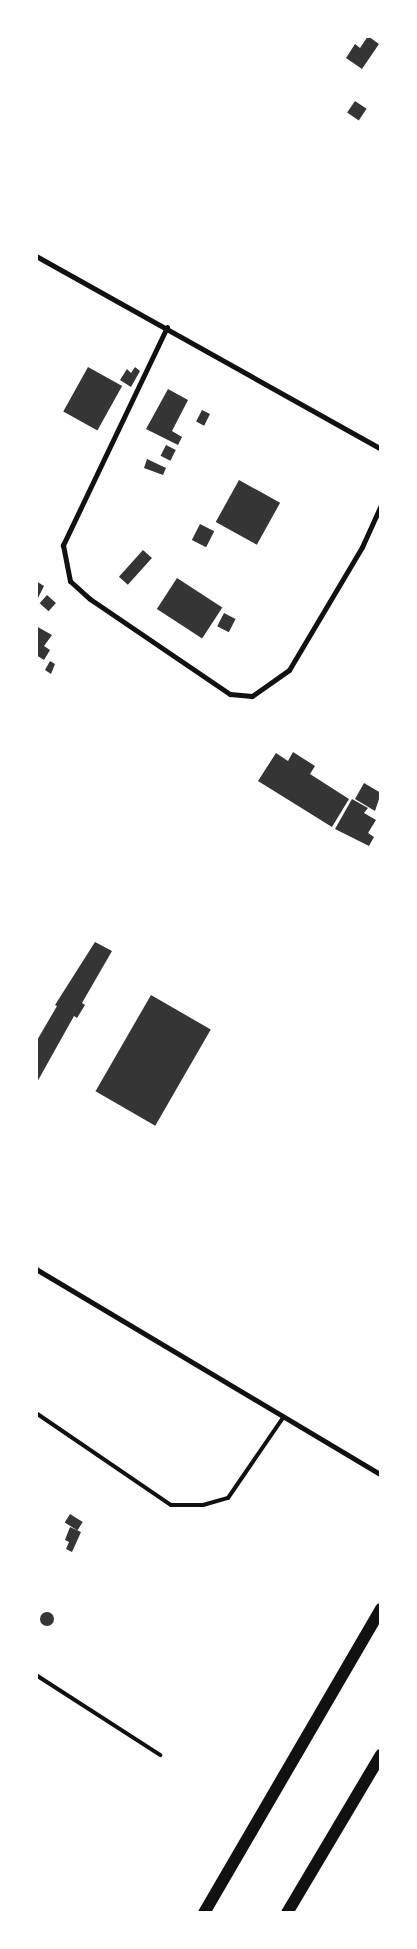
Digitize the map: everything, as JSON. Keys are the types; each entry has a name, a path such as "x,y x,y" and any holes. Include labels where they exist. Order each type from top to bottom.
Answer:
{"main road":[{"path":"204,1913 381,1609"},
{"path":"287,1913 381,1755"}],"street":[{"path":"36,256 167,326 381,449"},
{"path":"167,326 63,545 70,580 90,599 230,694 252,696 289,670 362,547 381,504"},
{"path":"36,1269 282,1419 381,1476"}],"lane":[{"path":"36,1412 171,1505 203,1505 228,1498 282,1419"},
{"path":"36,1675 160,1755"}],"building":[{"path":"368,36 379,44 362,69 346,58 355,44 360,48"},
{"path":"355,101 367,109 359,120 347,113"},
{"path":"88,367 122,386 97,431 63,412"},
{"path":"135,367 140,371 131,387 120,380 127,369 131,373"},
{"path":"168,389 188,400 172,431 182,437 178,445 146,429"},
{"path":"202,410 210,414 204,426 196,422"},
{"path":"166,445 176,450 170,461 161,456"},
{"path":"147,459 166,468 163,475 144,468"},
{"path":"239,480 280,503 257,545 216,522"},
{"path":"200,524 214,531 206,547 192,540"},
{"path":"143,550 152,558 128,585 119,577"},
{"path":"177,578 222,607 202,638 157,609"},
{"path":"36,581 44,586 36,602"},
{"path":"47,595 56,603 49,611 40,603"},
{"path":"224,613 236,619 229,632 217,626"},
{"path":"36,626 52,635 44,646 50,650 44,660 36,655"},
{"path":"50,661 55,664 51,674 45,670"},
{"path":"293,752 315,766 310,774 349,799 332,827 258,781 276,753 288,761"},
{"path":"364,783 381,793 375,811 355,799"},
{"path":"352,799 368,808 364,813 376,820 368,833 374,837 369,846 335,829"},
{"path":"95,942 112,951 82,1003 85,1005 77,1018 74,1016 36,1084 36,1042 57,1006 55,1005"},
{"path":"151,995 211,1030 155,1126 96,1091"},
{"path":"70,1514 83,1522 77,1530 65,1522"},
{"path":"70,1527 81,1532 72,1552 66,1549 69,1542 65,1540"},
{"path":"44,1612 50,1612 54,1619 50,1626 44,1626 40,1622 40,1616"}]}
